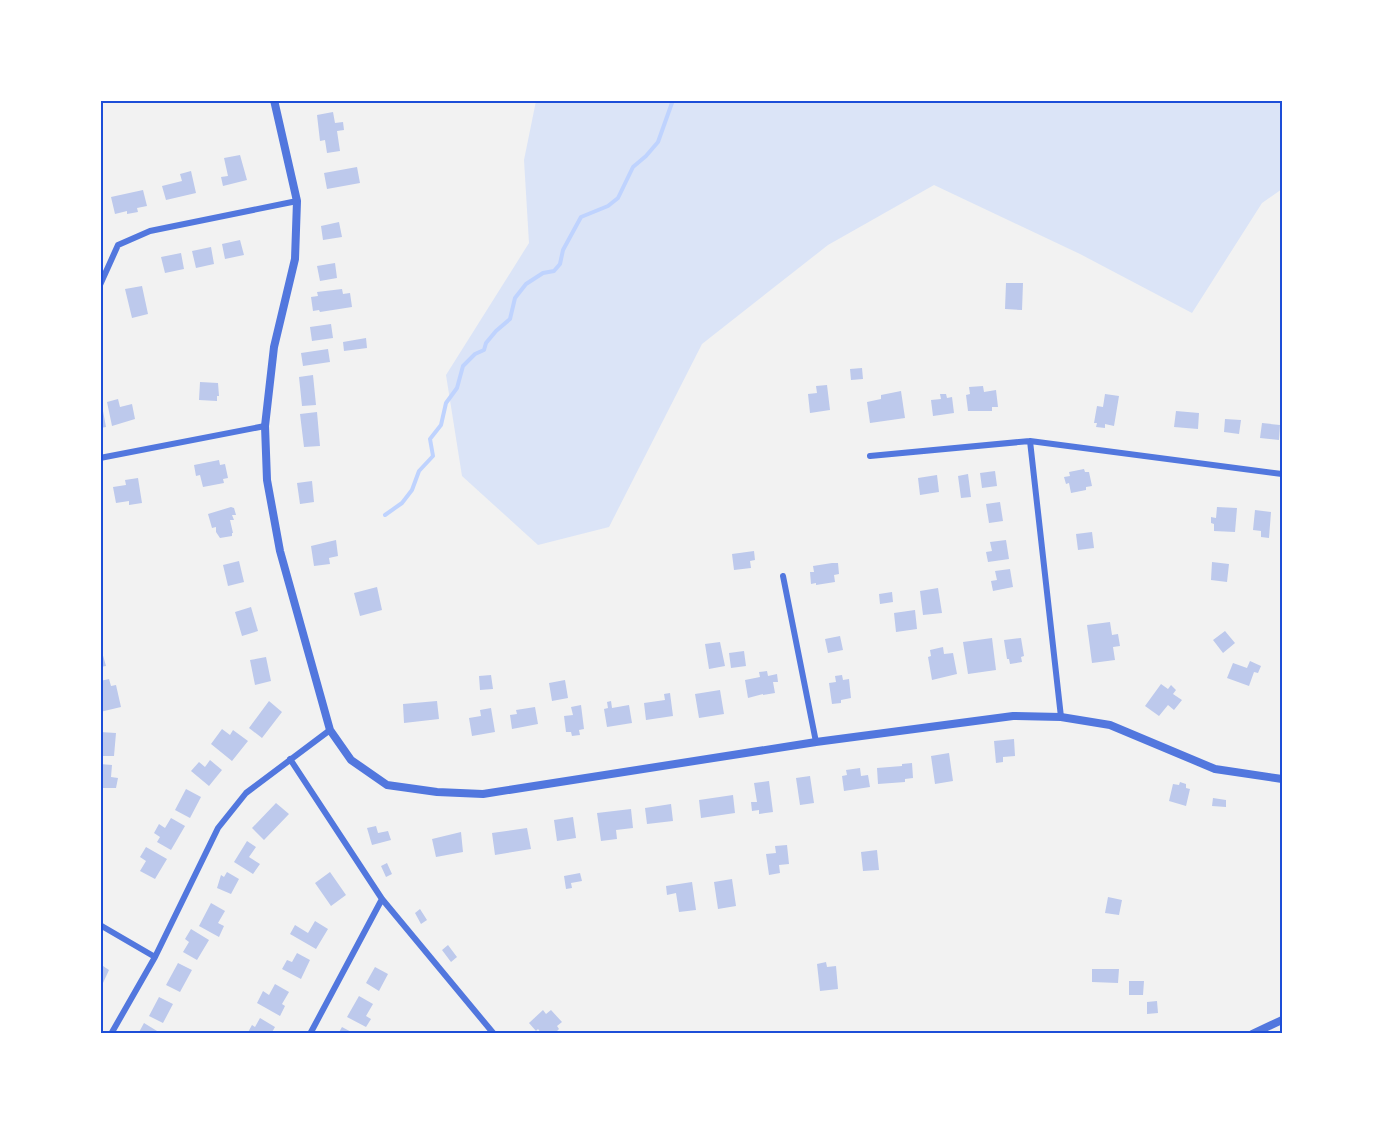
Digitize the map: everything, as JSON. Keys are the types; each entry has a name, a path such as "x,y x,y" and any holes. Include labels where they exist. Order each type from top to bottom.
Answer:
{"street":[{"path":"274,100 297,201 295,259 274,347 265,426 267,480 279,551 330,730 351,760 387,784 437,792 483,794 816,742 1013,717 1061,717 1110,725 1215,769 1282,779"},
{"path":"100,285 118,245 150,231 297,201"},
{"path":"100,458 265,426"},
{"path":"1030,441 1061,717"},
{"path":"870,456 1030,441 1282,474"},
{"path":"783,576 816,742"},
{"path":"111,1034 155,957 218,828 246,793 330,730"},
{"path":"290,759 382,899 494,1034"},
{"path":"310,1034 382,899"},
{"path":"100,925 155,957"},
{"path":"1252,1034 1282,1020"}],"shaded area":[{"path":"536,101 1282,101 1282,189 1262,203 1192,313 1080,254 934,185 828,245 702,344 609,527 538,545 462,476 446,375 529,243 524,160"}],"building":[{"path":"333,112 335,123 343,122 344,130 337,131 340,151 327,153 325,140 320,141 317,115"},
{"path":"240,155 247,180 223,186 221,177 228,176 224,158"},
{"path":"357,167 360,183 327,189 324,173"},
{"path":"191,171 196,193 166,200 162,186 182,181 180,174"},
{"path":"143,190 147,206 137,208 138,212 127,214 127,211 115,214 111,197"},
{"path":"339,222 342,237 323,240 321,226"},
{"path":"240,240 244,255 225,259 222,244"},
{"path":"211,247 214,264 196,268 192,251"},
{"path":"181,253 184,269 165,273 161,257"},
{"path":"335,263 337,278 320,281 317,266"},
{"path":"1006,283 1023,283 1022,310 1005,309"},
{"path":"142,286 148,314 132,318 125,289"},
{"path":"342,289 343,294 350,293 352,307 313,311 311,297 318,296 317,292"},
{"path":"331,324 333,338 312,341 310,327"},
{"path":"366,338 367,348 344,351 343,342"},
{"path":"328,349 330,362 303,366 301,353"},
{"path":"862,368 863,379 851,380 850,369"},
{"path":"313,375 316,405 302,406 299,377"},
{"path":"200,382 218,383 217,401 199,400"},
{"path":"827,385 830,410 810,413 808,394 817,393 816,386"},
{"path":"983,386 984,392 996,390 998,407 992,407 992,411 968,411 966,395 970,394 969,387"},
{"path":"901,391 905,418 870,423 867,402 881,399 881,395"},
{"path":"940,394 946,394 947,398 952,397 954,413 933,416 931,400 941,399"},
{"path":"1105,394 1119,396 1114,426 1105,424 1105,428 1096,427 1097,423 1094,423 1097,406 1103,407"},
{"path":"118,399 120,407 132,404 135,419 112,426 107,402"},
{"path":"100,411 103,411 106,427 100,428"},
{"path":"1176,411 1199,413 1198,429 1174,427"},
{"path":"317,412 320,446 304,447 300,414"},
{"path":"1225,419 1241,420 1239,434 1224,432"},
{"path":"1262,423 1280,425 1279,440 1260,438"},
{"path":"219,460 220,465 225,464 228,478 223,479 224,483 203,487 200,475 196,476 194,465"},
{"path":"1084,469 1085,472 1089,472 1092,486 1086,487 1086,490 1071,493 1069,483 1066,484 1064,477 1070,476 1069,472"},
{"path":"995,471 997,486 982,488 980,473"},
{"path":"968,474 971,497 961,498 958,476"},
{"path":"937,475 939,492 920,495 918,478"},
{"path":"138,478 142,503 129,505 129,501 116,503 113,487 126,485 125,480"},
{"path":"312,481 314,502 300,504 297,483"},
{"path":"1000,502 1003,521 989,523 986,504"},
{"path":"1217,507 1237,508 1235,532 1214,531 1211,517 1216,518"},
{"path":"234,508 236,515 232,515 234,520 230,520 232,536 220,538 216,527 212,528 208,514"},
{"path":"1255,510 1271,512 1269,538 1261,537 1261,531 1253,530"},
{"path":"1092,532 1094,548 1078,550 1076,534"},
{"path":"336,540 338,556 329,558 330,564 314,566 311,546"},
{"path":"1006,540 1009,559 988,562 986,552 992,551 990,542"},
{"path":"754,551 755,560 750,561 751,568 734,570 732,554"},
{"path":"239,561 244,582 228,586 223,565"},
{"path":"1212,562 1229,564 1227,582 1211,580"},
{"path":"838,563 839,574 834,575 835,582 811,584 810,572 814,572 813,566"},
{"path":"1010,569 1013,587 993,591 991,581 997,580 995,571"},
{"path":"377,587 382,610 360,616 354,593"},
{"path":"938,588 942,613 923,615 920,591"},
{"path":"892,592 893,602 880,604 879,594"},
{"path":"251,607 258,631 242,636 235,612"},
{"path":"915,610 917,629 896,632 894,613"},
{"path":"1110,622 1112,635 1118,634 1120,646 1113,647 1115,660 1092,663 1087,625"},
{"path":"1225,631 1235,643 1223,653 1213,640"},
{"path":"840,636 843,650 828,653 825,639"},
{"path":"992,638 996,670 968,674 963,642"},
{"path":"1021,638 1024,656 1021,657 1022,662 1010,664 1004,640"},
{"path":"720,642 725,666 709,669 705,644"},
{"path":"100,645 106,666 100,667"},
{"path":"943,647 944,654 953,653 957,674 932,680 928,657 931,656 930,650"},
{"path":"744,651 746,666 731,668 729,653"},
{"path":"266,657 271,681 255,685 250,660"},
{"path":"1250,661 1261,666 1258,673 1254,672 1249,686 1227,678 1233,663 1247,668"},
{"path":"767,671 768,676 777,674 778,682 773,682 775,693 748,698 745,680 760,677 759,672"},
{"path":"491,675 493,689 480,690 479,676"},
{"path":"842,675 843,680 849,679 851,698 832,704 829,683 836,682 835,676"},
{"path":"109,679 111,686 116,685 121,707 100,712 100,681"},
{"path":"565,680 568,698 552,701 549,683"},
{"path":"1161,684 1168,689 1171,685 1176,690 1173,694 1182,700 1174,710 1168,705 1159,716 1145,706"},
{"path":"720,690 724,714 699,718 695,694"},
{"path":"670,693 673,716 646,720 644,703 665,700 664,694"},
{"path":"269,701 282,712 262,738 249,728"},
{"path":"437,701 439,719 404,723 403,704"},
{"path":"611,701 612,708 629,705 632,723 607,727 604,709 608,708 607,702"},
{"path":"581,705 584,729 579,730 580,735 572,736 571,732 566,732 564,716 573,715 571,707"},
{"path":"535,707 538,724 512,729 510,715 517,714 516,710"},
{"path":"491,708 495,732 472,736 469,718 481,716 480,710"},
{"path":"222,729 230,735 233,730 248,741 232,761 211,744"},
{"path":"100,732 116,733 114,756 100,756"},
{"path":"1014,739 1015,756 1003,757 1003,762 996,763 994,741"},
{"path":"949,753 953,781 935,784 931,756"},
{"path":"210,760 222,770 209,786 191,771 199,762 205,767"},
{"path":"912,763 913,778 905,779 905,782 878,784 877,768"},
{"path":"100,764 112,765 111,777 118,778 116,788 100,788"},
{"path":"860,768 861,776 868,775 870,787 844,791 842,776 847,775 846,770"},
{"path":"810,776 814,803 800,805 796,778"},
{"path":"769,781 773,812 759,814 759,810 752,811 751,802 757,802 754,783"},
{"path":"1180,782 1186,784 1186,788 1190,789 1186,806 1169,801 1173,784 1179,785"},
{"path":"186,789 201,797 190,818 175,810"},
{"path":"733,795 735,813 701,818 699,800"},
{"path":"1213,798 1226,800 1226,807 1212,806"},
{"path":"276,803 289,814 264,840 252,828"},
{"path":"671,804 673,821 647,824 645,808"},
{"path":"631,809 633,828 616,830 617,839 601,841 597,813"},
{"path":"573,817 576,838 557,841 554,820"},
{"path":"171,818 185,826 171,850 157,842 160,837 154,833 159,824 165,828"},
{"path":"376,826 378,833 388,831 391,840 372,845 367,828"},
{"path":"527,828 531,849 495,855 492,833"},
{"path":"461,832 463,852 436,857 432,839"},
{"path":"247,841 256,847 249,857 260,864 253,874 234,862"},
{"path":"787,845 789,864 779,865 780,873 769,875 766,854 776,853 775,846"},
{"path":"146,847 167,859 155,879 140,871 146,861 140,857"},
{"path":"877,850 879,870 863,871 861,852"},
{"path":"387,863 392,874 386,877 381,866"},
{"path":"227,872 239,879 231,894 217,888 221,875 224,877"},
{"path":"330,872 346,895 331,906 315,883"},
{"path":"580,873 582,881 571,883 572,888 566,889 564,876"},
{"path":"732,879 736,906 718,909 714,882"},
{"path":"692,882 696,910 679,912 676,893 667,895 666,886"},
{"path":"1108,897 1122,900 1119,915 1105,913"},
{"path":"211,903 225,911 218,923 224,926 219,937 199,926"},
{"path":"420,909 427,920 421,924 415,913"},
{"path":"315,921 328,929 316,949 290,934 295,925 308,933"},
{"path":"191,929 209,940 197,960 183,952 189,942 185,939"},
{"path":"448,945 457,957 451,962 442,950"},
{"path":"297,953 310,960 301,979 282,969 287,960 292,962"},
{"path":"826,962 827,967 836,966 838,989 820,991 817,964"},
{"path":"178,963 192,970 180,992 166,985"},
{"path":"100,964 109,970 103,983 100,982"},
{"path":"375,967 388,974 379,991 366,983"},
{"path":"1092,969 1119,969 1118,983 1092,982"},
{"path":"1129,981 1144,981 1143,995 1129,995"},
{"path":"275,984 289,992 282,1004 285,1006 280,1016 257,1003 263,991 269,995"},
{"path":"359,996 373,1004 366,1016 371,1019 366,1027 347,1017"},
{"path":"159,997 173,1004 163,1023 149,1016"},
{"path":"1157,1001 1158,1013 1147,1014 1147,1002"},
{"path":"543,1010 546,1014 551,1010 562,1022 557,1026 559,1029 554,1034 542,1034 529,1023"},
{"path":"260,1018 275,1027 271,1034 247,1034 252,1025 255,1027"},
{"path":"144,1023 162,1034 138,1034"},
{"path":"342,1027 355,1034 338,1034"}],"waterway":[{"path":"385,515 402,503 412,490 419,471 433,456 430,439 441,425 446,403 457,388 463,366 475,354 484,350 486,343 496,331 510,319 515,298 526,284 543,273 554,271 560,264 563,250 581,217 608,206 618,198 633,167 658,142 673,100"}]}
